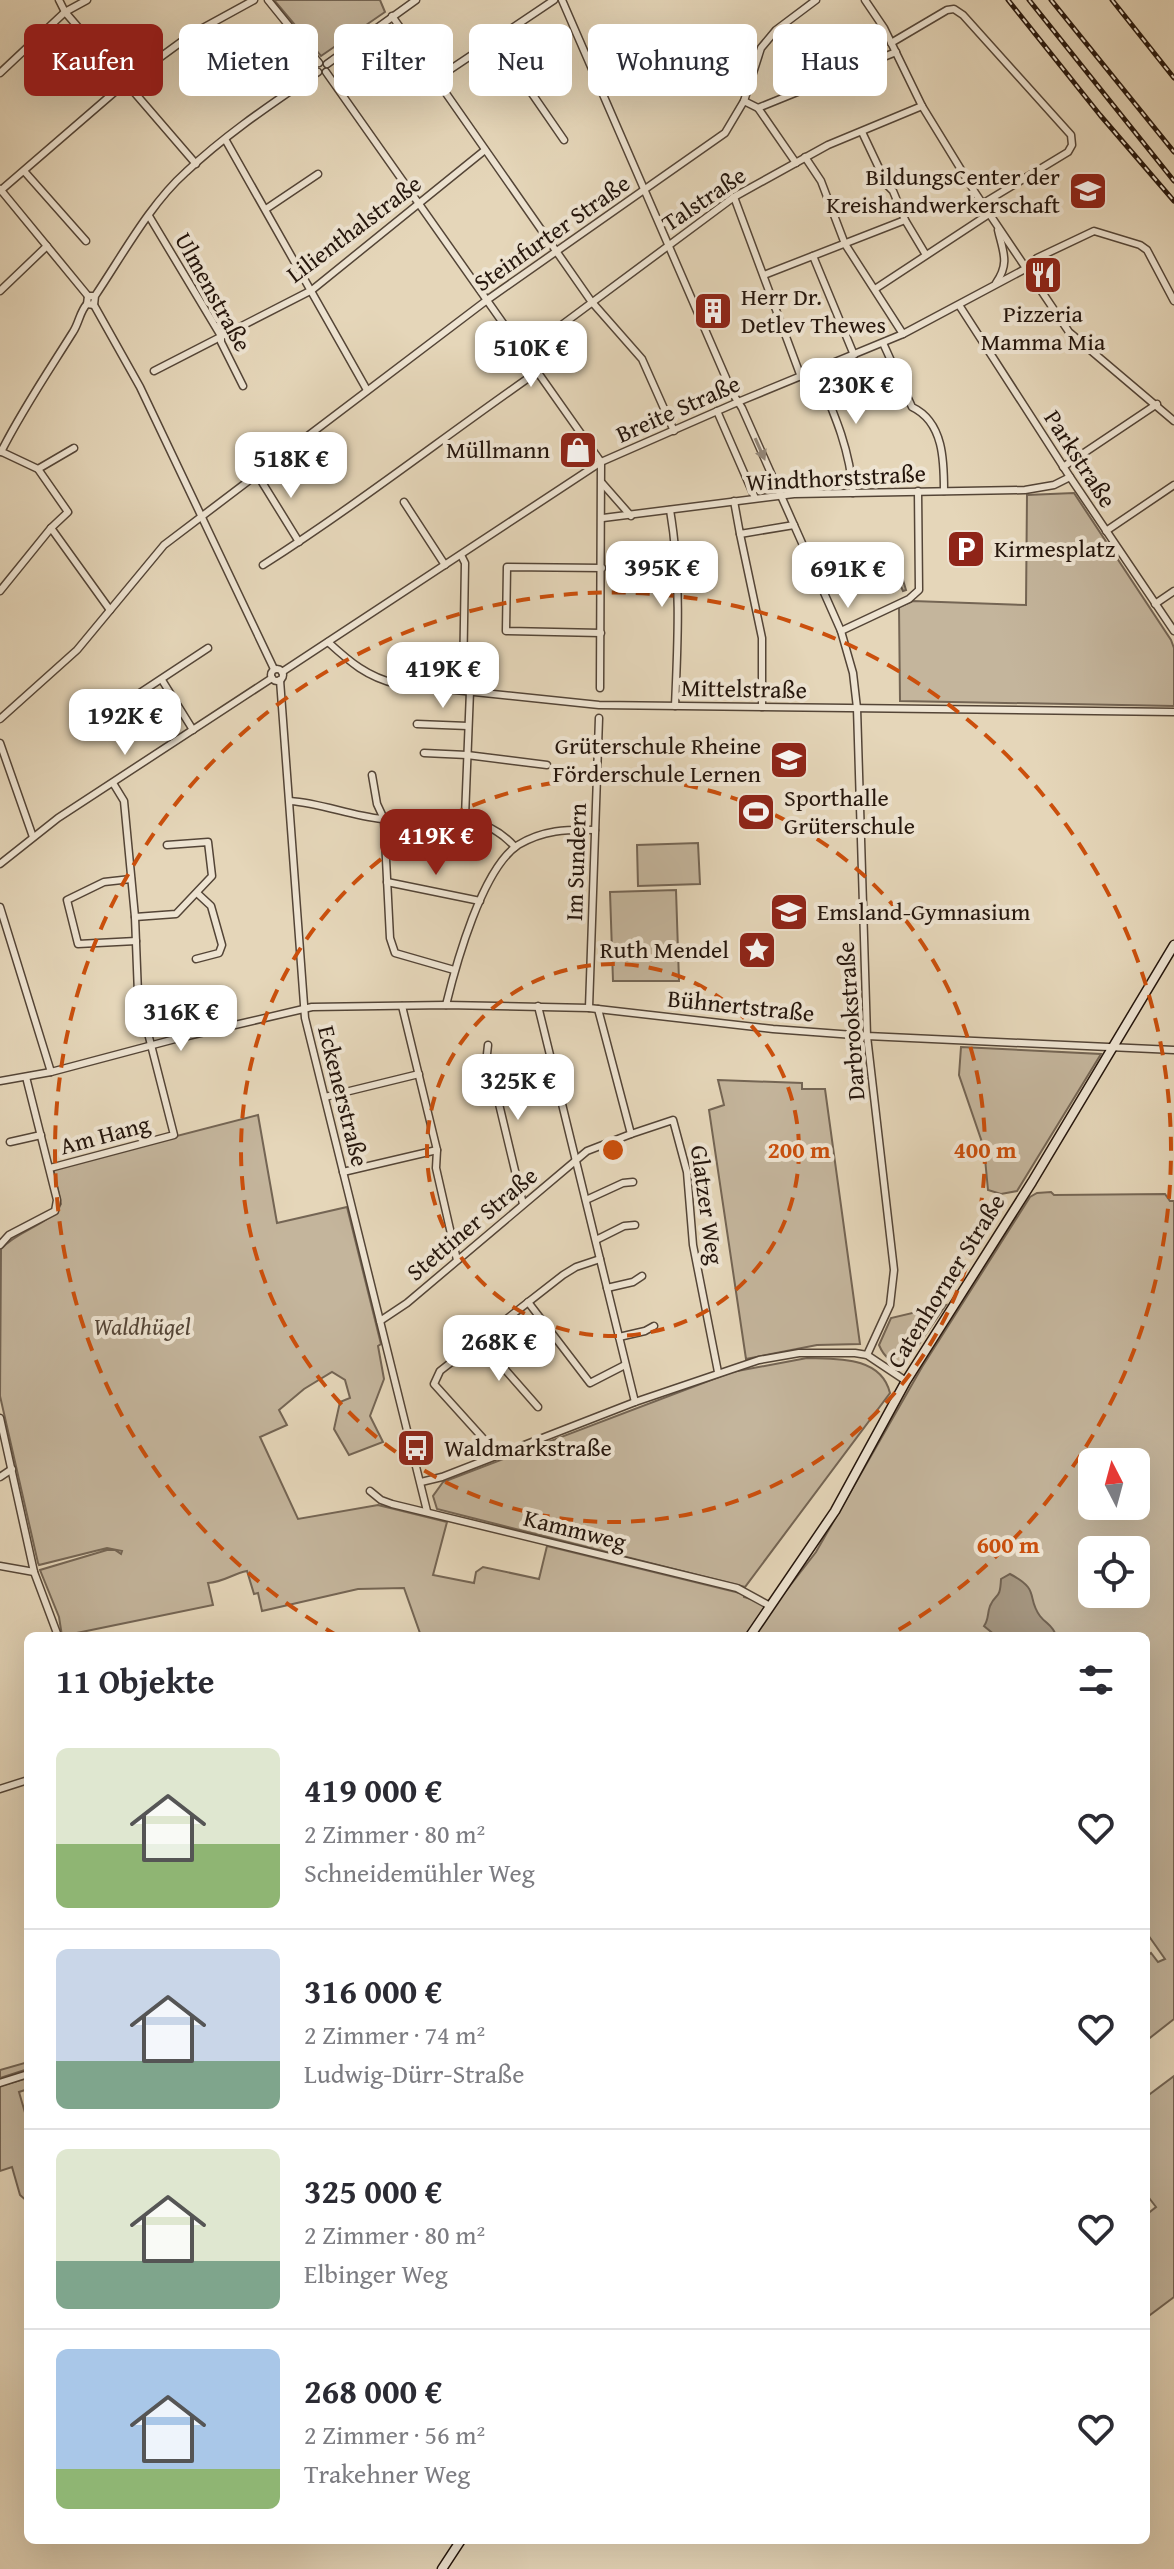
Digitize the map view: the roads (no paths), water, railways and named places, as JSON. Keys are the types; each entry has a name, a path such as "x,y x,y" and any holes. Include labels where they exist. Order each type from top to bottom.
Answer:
{"street":[{"path":"59,0 75,24"},
{"path":"0,73 65,12 87,0"},
{"path":"163,55 192,34 254,0"},
{"path":"268,0 323,63"},
{"path":"416,0 317,67 601,462 600,688"},
{"path":"519,24 554,0"},
{"name":"Darbrookstraße","path":"562,0 841,631 853,673 857,708 867,1036 894,1270 890,1305 867,1355"},
{"name":"Steinfurter Straße","path":"0,719 77,650 164,545 202,514 487,300 725,133 744,101 761,48 776,30 816,0"},
{"path":"865,0 896,52 922,106 982,204 1069,332 1174,421"},
{"path":"891,43 947,10 954,9 963,15 1071,135 1072,145 1068,152 982,204"},
{"path":"392,16 398,24"},
{"path":"758,108 896,52"},
{"path":"0,591 51,528 68,512 38,469 1,453 3,440 80,321 83,308 184,173 225,139 322,72"},
{"path":"0,864 33,837 193,730 283,677 282,672 274,669 140,387 91,300 0,190 110,96"},
{"path":"136,96 196,164"},
{"path":"448,96 591,301 642,359 674,431"},
{"path":"534,96 564,140"},
{"path":"744,101 758,108 796,163"},
{"name":"Talstraße","path":"524,353 734,197 828,145 922,106"},
{"path":"862,132 905,220 926,255"},
{"path":"225,139 367,390"},
{"name":"Lilienthalstraße","path":"154,371 312,290 485,150"},
{"path":"805,157 821,181 845,244 903,334"},
{"path":"24,171 86,241"},
{"path":"266,209 318,174"},
{"path":"734,197 801,377"},
{"path":"875,289 989,214"},
{"name":"Ulmenstraße","path":"149,216 221,336 221,342 243,386"},
{"path":"764,275 905,220"},
{"path":"994,287 1005,270 997,226"},
{"name":"Breite Straße","path":"282,672 601,462 903,334 994,287 1025,269 1037,258 1094,231 1147,250 1174,301"},
{"path":"0,291 47,246"},
{"path":"813,256 854,355"},
{"name":"Parkstraße","path":"959,305 1174,631"},
{"path":"883,343 912,407 922,413 942,443 944,491"},
{"path":"816,371 843,434 851,466 853,493"},
{"path":"263,565 537,372"},
{"path":"1063,467 1157,404"},
{"path":"717,411 755,498"},
{"path":"38,469 74,448"},
{"path":"257,474 299,542"},
{"name":"Windthorststraße","path":"603,518 782,495 1025,490 1054,485 1070,477"},
{"path":"602,483 631,516"},
{"path":"1106,531 1174,485"},
{"path":"841,631 909,599 919,590 918,491"},
{"path":"734,501 762,638 762,707"},
{"path":"404,502 445,565"},
{"path":"670,510 676,542 675,706"},
{"path":"740,534 794,525"},
{"path":"51,528 110,610"},
{"path":"461,555 465,563 463,681"},
{"path":"601,633 506,631 507,567 602,568"},
{"path":"1155,604 1174,591"},
{"name":"Mittelstraße","path":"328,642 362,672 397,684 599,705 1174,712"},
{"path":"114,710 208,648"},
{"path":"274,669 271,673 276,679"},
{"name":"Eckenerstraße","path":"276,679 290,801 304,1008 427,1511"},
{"path":"162,680 193,730"},
{"path":"465,817 470,691"},
{"name":"Im Sundern","path":"589,1008 599,718"},
{"path":"417,724 468,726"},
{"path":"0,743 33,837"},
{"path":"424,753 547,765"},
{"path":"372,775 377,804 384,819 390,938 395,953 454,970"},
{"path":"113,783 124,801 135,917 138,994 151,1047"},
{"path":"290,801 384,819 465,817 505,836 515,847"},
{"path":"446,1005 461,947 480,901 515,847 551,831 595,830"},
{"path":"135,917 176,914 212,876 208,842 167,845"},
{"path":"131,879 104,882 67,900 78,944 136,941"},
{"path":"387,882 480,901"},
{"path":"196,959 219,953 222,945 211,906 197,893"},
{"path":"0,907 51,1072"},
{"name":"Catenhorner Straße","path":"753,1632 835,1511 906,1381 1174,945"},
{"name":"Bühnertstraße","path":"0,1081 51,1072 304,1008 446,1005 589,1008 751,1027 867,1036 1174,1050"},
{"path":"402,1006 437,1150 436,1168 457,1260"},
{"path":"538,1006 635,1402"},
{"path":"598,1009 631,1134"},
{"path":"488,1045 487,1054 523,1204"},
{"name":"Am Hang","path":"50,1168 174,1135 151,1047"},
{"path":"493,1079 551,1060"},
{"path":"325,1097 419,1074"},
{"path":"0,1245 9,1235 55,1211 57,1200 26,1077"},
{"name":"Glatzer Weg","path":"631,1134 673,1120 687,1172 693,1245 718,1372"},
{"name":"Stettiner Straße","path":"380,1321 394,1313 576,1160 599,1145 631,1134"},
{"path":"10,1142 41,1135"},
{"path":"343,1172 437,1150"},
{"path":"586,1200 623,1183 633,1182"},
{"path":"596,1240 624,1226 635,1225"},
{"path":"499,1456 434,1384 440,1371 576,1267 600,1259"},
{"path":"607,1288 633,1282 642,1276"},
{"path":"528,1302 590,1383 625,1365"},
{"path":"619,1337 654,1326"},
{"path":"480,1341 538,1407"},
{"path":"421,1482 499,1456 718,1372 759,1360 799,1353 867,1355 906,1381"},
{"path":"0,1418 34,1572 56,1632"},
{"path":"0,1477 12,1469"},
{"name":"Kammweg","path":"370,1491 381,1500 737,1588 770,1606"},
{"path":"0,1566 34,1572"},
{"path":"0,1789 24,1781"},
{"path":"0,2083 24,2075"},
{"path":"442,2569 458,2544"}],"waterway":[{"path":"0,2078 24,2070"},
{"path":"0,2086 24,2079"}],"railway":[{"path":"1008,0 1174,201"},
{"path":"1029,0 1174,181"},
{"path":"1051,0 1174,152"},
{"path":"1112,0 1174,78"}],"place":[{"name":"BildungsCenter der Kreishandwerkerschaft","path":"1088,191"},
{"name":"Pizzeria Mamma Mia","path":"1043,275"},
{"name":"Herr Dr. Detlev Thewes","path":"713,311"},
{"name":"Müllmann","path":"578,450"},
{"name":"Kirmesplatz","path":"966,549"},
{"name":"Grüterschule Rheine Förderschule Lernen","path":"789,760"},
{"name":"Sporthalle Grüterschule","path":"756,812"},
{"name":"Emsland-Gymnasium","path":"789,912"},
{"name":"Ruth Mendel","path":"757,950"},
{"name":"Waldmarkstraße","path":"416,1448"}],"park label":[{"name":"Waldhügel","path":"142,1327"}]}
